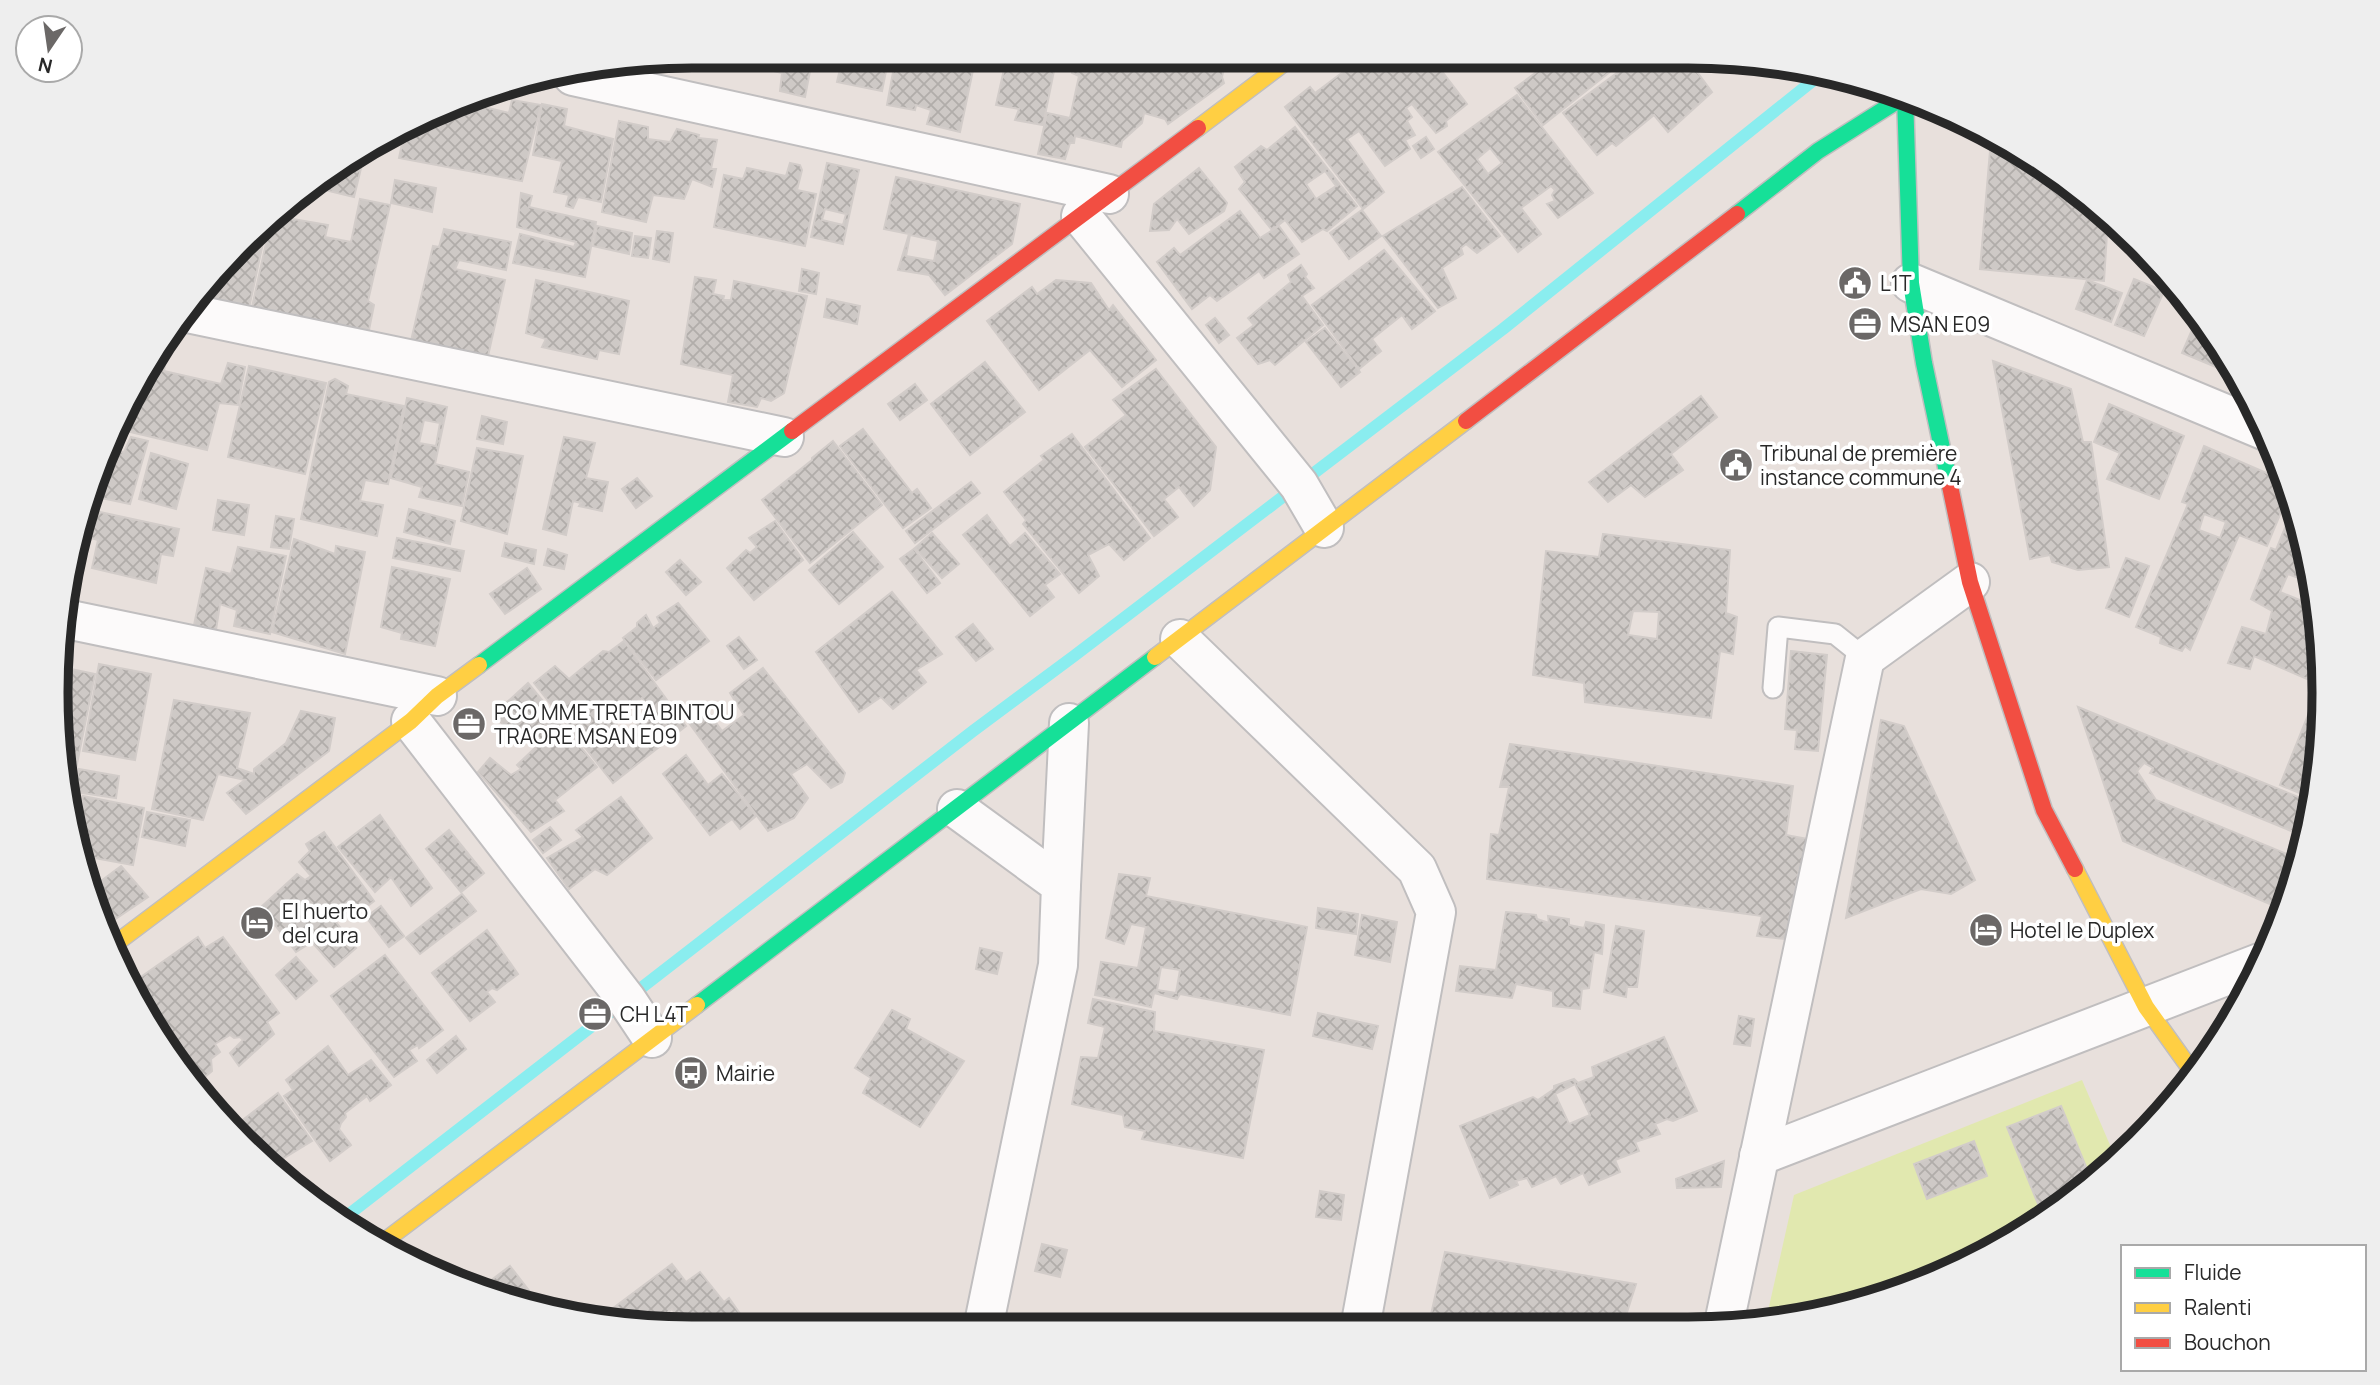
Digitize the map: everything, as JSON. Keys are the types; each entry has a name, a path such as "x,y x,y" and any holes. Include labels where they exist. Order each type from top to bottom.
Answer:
{"street":[{"path":"120,940 424,708 1277,68"},
{"path":"582,78 1095,205 1299,485 1324,528"},
{"path":"389,1238 1662,273 1818,151 1894,103"},
{"path":"1905,108 1912,283 1924,363 1970,582 2044,810 2146,1007 2188,1066"},
{"path":"1912,283 2251,425"},
{"path":"195,315 784,437"},
{"path":"1726,1315 1865,658 1970,582"},
{"path":"73,621 424,708 652,1038"},
{"path":"1180,639 1417,869 1436,912 1362,1317"},
{"path":"985,1317 1058,965 1069,723"},
{"path":"957,809 1061,885"},
{"path":"1759,1156 2248,968"}],"lane":[{"path":"1773,688 1778,627 1835,634 1865,658"}],"green space":[{"path":"2082,1080 2112,1150 2068,1188 2034,1212 1964,1252 1888,1284 1809,1305 1768,1311 1794,1195"}],"building":[{"path":"761,68 811,68 805,97 780,91 782,73"},
{"path":"840,68 887,68 882,91 837,82"},
{"path":"894,68 973,68 960,132 927,124 931,110 916,105 915,110 887,105"},
{"path":"1004,68 1055,68 1043,125 1015,120 1019,109 996,105"},
{"path":"1073,68 1224,68 1224,83 1168,124 1165,119 1144,113 1142,123 1122,141 1121,147 1075,136 1065,159 1038,154 1047,113 1070,118 1079,76 1072,73"},
{"path":"1348,68 1439,68 1467,104 1446,121 1447,126 1436,133 1412,104 1406,108 1412,117 1407,121 1415,135 1405,140 1410,149 1385,166 1359,131 1347,139 1384,192 1363,209 1285,107 1310,87 1315,93"},
{"path":"1542,68 1609,68 1611,71 1543,125 1515,88"},
{"path":"1615,68 1694,68 1712,92 1668,132 1654,115 1616,146 1612,143 1597,155 1563,113 1618,72"},
{"path":"1517,95 1593,193 1558,218 1547,204 1555,201 1552,195 1555,190 1551,186 1521,208 1541,234 1518,252 1438,152","holes":["1490,148 1502,163 1488,174 1477,159"]},
{"path":"512,100 541,105 522,181 399,158 403,140 454,116 480,106 509,113"},
{"path":"542,104 567,109 564,126 613,139 601,202 578,197 573,208 566,206 569,195 554,192 562,161 533,155"},
{"path":"619,121 648,127 648,139 670,142 677,129 699,135 698,138 717,140 711,169 716,169 712,187 692,179 684,199 653,195 646,222 602,212"},
{"path":"1295,127 1357,206 1327,231 1323,229 1302,242 1285,220 1272,230 1239,189 1245,182 1235,167 1261,146 1267,150","holes":["1325,171 1336,186 1316,199 1306,184"]},
{"path":"1426,137 1434,149 1421,158 1413,146"},
{"path":"1990,147 2068,197 2107,231 2104,281 1980,269"},
{"path":"362,163 354,197 323,189"},
{"path":"790,163 800,165 802,170 797,190 816,194 805,246 714,227 724,175 743,179 747,168 786,176"},
{"path":"827,163 859,170 843,244 811,237","holes":["825,209 846,214 843,225 822,220"]},
{"path":"1199,168 1227,203 1224,211 1189,234 1177,219 1169,230 1150,231 1154,204"},
{"path":"896,177 1020,204 1012,244 945,295 929,275 898,270 909,234 884,229","holes":["910,235 938,241 934,261 906,256"]},
{"path":"395,180 436,188 432,212 391,203"},
{"path":"1462,187 1500,236 1477,253 1466,244 1461,248 1463,254 1442,268 1456,298 1438,308 1383,236"},
{"path":"521,193 532,196 529,207 596,222 585,277 513,263 520,234 574,247 576,242 517,227"},
{"path":"360,199 390,205 368,301 374,305 367,340 252,307 268,235 287,218 328,225 325,237 351,242"},
{"path":"1362,210 1381,236 1349,259 1330,233"},
{"path":"1240,211 1260,238 1279,226 1299,254 1264,278 1259,271 1217,301 1210,295 1192,309 1157,262 1174,248 1180,255"},
{"path":"597,226 632,233 629,254 593,246"},
{"path":"444,229 511,242 506,270 459,260 455,269 505,280 486,365 410,345 433,246 439,247"},
{"path":"657,231 673,233 669,262 653,259"},
{"path":"635,236 651,238 648,258 632,256"},
{"path":"264,239 249,308 207,300"},
{"path":"1384,250 1435,311 1412,329 1402,315 1372,339 1381,351 1359,369 1312,305"},
{"path":"1301,265 1307,274 1305,277 1314,288 1302,296 1323,325 1275,365 1270,360 1258,364 1237,338 1254,325 1248,318 1291,282 1288,275"},
{"path":"802,269 819,273 816,294 799,291"},
{"path":"695,277 716,280 713,294 724,296 723,300 731,300 734,281 807,296 784,393 771,401 761,398 757,407 728,402 733,375 681,364"},
{"path":"2134,279 2164,291 2144,336 2115,325"},
{"path":"536,280 629,301 619,354 599,350 597,359 542,347 546,339 526,333"},
{"path":"1056,280 1091,283 1109,310 1113,305 1156,360 1122,387 1090,350 1039,390 987,321 1032,287 1037,294"},
{"path":"2087,280 2122,293 2111,322 2076,309"},
{"path":"827,299 860,306 857,324 824,317"},
{"path":"1215,318 1229,335 1219,343 1206,325"},
{"path":"2193,327 2221,369 2182,353"},
{"path":"1325,328 1360,372 1341,387 1306,342"},
{"path":"166,357 164,371 221,384 228,363 245,367 238,405 219,403 207,450 126,431"},
{"path":"1993,361 2071,389 2083,442 2091,442 2109,567 2078,570 2052,562 2050,555 2030,559"},
{"path":"985,362 1025,412 970,455 931,404"},
{"path":"249,366 326,383 305,474 228,457"},
{"path":"1156,369 1216,447 1210,490 1194,506 1179,487 1164,499 1178,517 1154,536 1085,447 1126,415 1113,400"},
{"path":"335,379 348,386 346,394 404,406 388,484 365,480 360,501 383,505 377,536 301,519 329,382"},
{"path":"915,384 927,400 900,420 888,404"},
{"path":"1701,396 1717,417 1671,454 1683,470 1645,497 1631,485 1608,502 1589,482"},
{"path":"407,398 447,407 435,464 469,472 462,506 419,497 422,487 391,478","holes":["424,420 440,423 436,446 419,443"]},
{"path":"2109,404 2184,436 2159,499 2107,479 2120,453 2094,442"},
{"path":"482,416 507,422 503,444 477,439"},
{"path":"863,429 912,493 917,489 931,508 903,528 840,446"},
{"path":"1072,434 1150,538 1124,560 1109,544 1088,555 1099,576 1079,593 1023,524 1026,520 1004,492 1044,460 1041,456"},
{"path":"131,437 148,441 130,504 99,498 117,451 124,452"},
{"path":"564,437 595,443 586,478 608,482 602,511 579,506 581,503 573,501 566,535 543,529"},
{"path":"833,441 882,505 810,563 762,500"},
{"path":"2204,446 2273,476 2283,507 2267,546 2239,535 2190,650 2185,646 2182,651 2160,643 2161,637 2136,627 2188,504 2182,502","holes":["2204,514 2226,522 2220,538 2199,530"]},
{"path":"477,448 523,456 507,534 461,521"},
{"path":"151,453 188,464 176,509 139,499"},
{"path":"637,478 652,496 636,508 622,489"},
{"path":"971,482 980,493 915,543 906,531"},
{"path":"218,500 249,505 244,535 213,530"},
{"path":"409,509 455,521 450,544 404,532"},
{"path":"96,511 179,529 173,556 161,554 156,583 92,568 98,540 88,537"},
{"path":"987,515 1010,546 1025,533 1060,574 1045,585 1054,597 1030,616 963,535"},
{"path":"276,516 294,519 289,549 271,547"},
{"path":"775,521 803,560 754,600 727,568 746,550 750,553 757,547 749,538"},
{"path":"2287,522 2301,579 2288,574 2280,592 2302,601 2304,596 2311,670 2307,679 2254,656 2250,669 2228,663 2242,627 2266,634 2272,611 2251,599 2271,548 2276,550"},
{"path":"853,532 883,567 839,604 809,570"},
{"path":"932,533 959,564 942,578 915,548"},
{"path":"1603,534 1730,550 1726,613 1737,617 1733,654 1720,651 1711,718 1585,702 1584,683 1533,675 1546,551 1599,557","holes":["1633,611 1659,612 1657,639 1628,635"]},
{"path":"397,538 464,551 460,571 393,558"},
{"path":"294,539 335,554 336,546 365,552 345,654 272,632"},
{"path":"505,543 536,550 534,564 502,556"},
{"path":"238,547 286,556 270,634 234,626 237,610 220,604 216,630 194,625 206,568 231,574"},
{"path":"548,549 567,555 564,569 544,565"},
{"path":"914,549 940,583 927,593 900,559"},
{"path":"2126,558 2149,566 2129,617 2106,608"},
{"path":"680,560 701,582 686,595 666,572"},
{"path":"392,567 450,579 435,646 401,639 402,633 381,627"},
{"path":"527,568 541,589 505,614 490,594"},
{"path":"892,592 942,654 916,670 926,682 893,709 881,697 859,712 816,652"},
{"path":"678,603 709,641 656,680 623,638 637,627 637,623 646,615 653,628 660,623 657,617"},
{"path":"973,624 993,649 976,661 956,637"},
{"path":"739,637 757,660 744,669 727,646"},
{"path":"624,641 686,726 613,783 534,683 555,666 569,679 603,651 609,652","holes":["642,698 653,712 623,735 615,726 619,721 613,717 618,712 620,715"]},
{"path":"1791,651 1827,655 1818,751 1795,749 1797,730 1785,729"},
{"path":"99,664 151,674 135,760 83,751"},
{"path":"763,668 845,773 842,782 831,788 807,764 791,774 808,798 794,818 768,831 689,723 707,710 722,731 744,715 730,693"},
{"path":"71,669 95,674 74,777 70,733"},
{"path":"528,683 597,767 555,800 564,811 531,832 478,772 490,758 511,775 521,769 517,765 538,745 532,737 520,745 494,714"},
{"path":"174,700 250,713 237,768 254,774 254,769 286,743 301,711 335,718 329,751 246,814 227,793 245,780 218,774 203,820 152,809"},
{"path":"2078,707 2302,799 2295,833 2150,773 2153,768 2144,763 2137,771 2156,800 2290,855 2274,906 2123,841"},
{"path":"2311,707 2303,794 2280,785"},
{"path":"1881,720 1904,726 1975,880 1951,894 1921,889 1846,918"},
{"path":"1510,744 1793,786 1786,835 1808,839 1785,939 1757,936 1762,916 1487,879 1491,834 1499,835 1509,787 1500,787"},
{"path":"686,755 708,785 722,774 756,816 740,829 732,819 710,835 663,774"},
{"path":"79,769 119,776 116,798 77,792"},
{"path":"83,796 144,808 133,865 91,857 80,813"},
{"path":"621,797 652,838 607,875 595,869 569,889 547,858 583,837 576,830"},
{"path":"147,812 190,820 185,846 142,837"},
{"path":"380,815 432,888 411,906 391,877 375,892 338,847"},
{"path":"550,827 561,840 543,853 533,840"},
{"path":"449,830 484,873 461,892 426,849"},
{"path":"324,832 374,901 354,917 350,909 336,922 356,948 334,967 312,942 296,952 261,907 297,874 305,880 311,876 299,862 310,851 306,844"},
{"path":"121,866 148,897 112,921 98,883"},
{"path":"1119,874 1150,878 1146,896 1307,927 1290,1015 1180,994 1177,999 1154,993 1151,1007 1095,995 1101,962 1138,968 1146,927 1131,924 1124,944 1106,938","holes":["1161,967 1180,970 1176,993 1157,990"]},
{"path":"462,894 476,911 420,954 406,938"},
{"path":"381,906 404,936 389,947 366,917"},
{"path":"1318,908 1358,914 1356,934 1316,928"},
{"path":"1506,912 1536,915 1537,919 1549,923 1548,916 1569,919 1569,925 1584,928 1586,922 1604,925 1602,954 1594,952 1589,988 1582,989 1580,1009 1553,1006 1553,991 1516,984 1512,998 1456,991 1460,966 1496,970"},
{"path":"1362,915 1397,922 1390,962 1355,955"},
{"path":"1616,926 1644,931 1637,987 1627,987 1626,997 1604,992"},
{"path":"487,930 518,974 497,990 492,988 487,992 495,1002 470,1021 432,973"},
{"path":"198,937 205,948 223,937 279,1013 267,1022 274,1034 239,1066 230,1053 243,1040 240,1037 234,1038 230,1035 215,1044 220,1052 211,1059 212,1071 202,1079 173,1039 138,979"},
{"path":"980,948 1002,953 997,974 976,969"},
{"path":"385,955 443,1030 419,1048 418,1045 409,1050 417,1061 394,1077 331,996"},
{"path":"296,957 317,981 296,999 276,975"},
{"path":"1093,999 1155,1012 1154,1031 1264,1050 1243,1158 1142,1139 1145,1131 1125,1127 1123,1115 1072,1104 1081,1057 1098,1058 1105,1027 1088,1023"},
{"path":"892,1010 910,1019 906,1029 964,1061 920,1127 863,1093 871,1078 855,1068"},
{"path":"1318,1013 1378,1026 1372,1049 1313,1036"},
{"path":"1739,1016 1754,1019 1750,1046 1734,1044"},
{"path":"456,1036 466,1049 437,1073 427,1060"},
{"path":"1664,1037 1697,1111 1673,1121 1667,1119 1655,1124 1660,1134 1635,1142 1639,1151 1615,1160 1620,1172 1589,1185 1583,1173 1561,1184 1556,1176 1532,1187 1527,1178 1516,1181 1518,1185 1490,1198 1460,1126 1533,1097 1538,1100 1554,1089 1554,1086 1574,1079 1578,1083 1594,1077 1592,1067","holes":["1575,1084 1590,1115 1569,1124 1555,1094"]},
{"path":"328,1046 348,1075 371,1060 391,1085 370,1101 367,1096 345,1113 346,1117 339,1129 351,1145 330,1161 284,1096 293,1090 286,1080"},
{"path":"278,1093 312,1141 280,1161 240,1122"},
{"path":"2061,1106 2088,1171 2040,1208 2007,1127"},
{"path":"1974,1141 1987,1176 1927,1199 1914,1164"},
{"path":"1724,1161 1721,1187 1677,1188 1676,1179"},
{"path":"1320,1191 1344,1195 1341,1220 1316,1217"},
{"path":"1042,1244 1067,1250 1060,1277 1035,1271"},
{"path":"1445,1252 1636,1284 1626,1317 1430,1317"},
{"path":"672,1264 686,1282 700,1272 724,1302 729,1298 742,1317 677,1316 672,1309 664,1316 610,1311"},
{"path":"510,1266 531,1293 529,1294 488,1282"}],"waterway":[{"path":"349,1214 973,731 1503,329 1813,81"}],"traffic: fast":[{"path":"1737,214 1818,151 1894,103"},
{"path":"1905,108 1911,283 1924,363 1950,486"},
{"path":"479,665 792,431"},
{"path":"697,1005 1155,657"}],"traffic: slow":[{"path":"1198,128 1277,68"},
{"path":"1155,657 1466,421"},
{"path":"120,940 411,721 437,696 479,665"},
{"path":"2075,869 2146,1007 2188,1066"},
{"path":"389,1238 697,1005"}],"traffic: jam":[{"path":"792,431 1198,128"},
{"path":"1466,421 1737,214"},
{"path":"1950,486 1970,582 2044,810 2075,869"}],"place":[{"name":"L1T","path":"1855,283"},
{"name":"MSAN E09","path":"1865,324"},
{"name":"Tribunal de première instance commune 4","path":"1736,465"},
{"name":"PCO MME TRETA BINTOU TRAORE MSAN E09","path":"469,724"},
{"name":"El huerto del cura","path":"257,923"},
{"name":"Hotel le Duplex","path":"1986,930"},
{"name":"CH L4T","path":"595,1014"},
{"name":"Mairie","path":"691,1073"}]}
